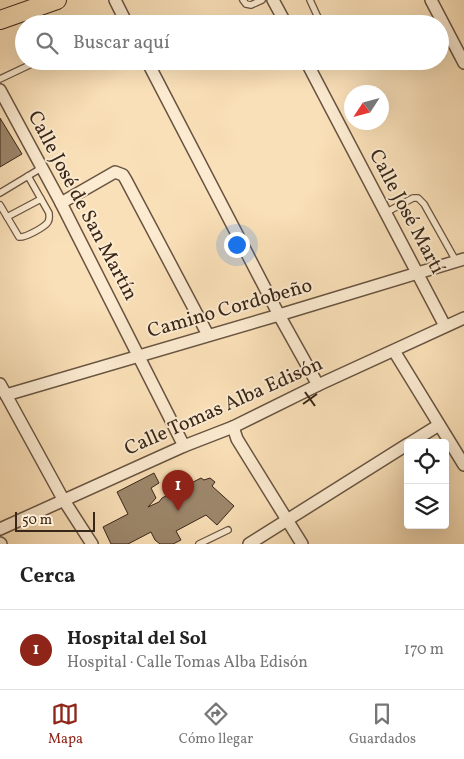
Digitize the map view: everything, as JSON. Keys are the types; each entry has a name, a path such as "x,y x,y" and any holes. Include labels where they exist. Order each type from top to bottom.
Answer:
{"main road":[{"path":"0,20 56,0"}],"street":[{"path":"115,0 121,15"},
{"path":"273,0 281,15"},
{"path":"431,0 439,15"},
{"path":"449,34 464,63"},
{"path":"152,70 279,315 318,385"},
{"name":"Calle José Martí","path":"311,70 445,326"},
{"name":"Calle José de San Martín","path":"0,90 43,167 184,446"},
{"path":"61,203 115,172 119,173 126,180 208,335"},
{"name":"Camino Cordobeño","path":"6,395 460,260"},
{"name":"Calle Tomas Alba Edisón","path":"0,529 184,446 233,427 318,385 464,318"},
{"path":"394,351 464,465"},
{"path":"0,384 63,499 92,544"},
{"path":"416,439 439,425"},
{"path":"233,427 237,439 302,544"},
{"path":"249,544 404,446"}],"lane":[{"path":"243,0 246,4 251,5 262,0"},
{"path":"310,0 318,15"},
{"path":"0,79 19,70"},
{"path":"0,193 43,167"},
{"path":"0,206 17,236 24,237 47,224 50,219 49,213 28,176"},
{"path":"385,213 413,198 418,198 424,204 460,260"},
{"path":"7,218 41,199"},
{"path":"199,544 228,530"}],"building":[{"path":"0,118 22,154 0,167"},
{"path":"154,473 159,483 151,488 156,498 148,507 201,478 204,480 210,478 215,482 212,486 234,506 217,525 206,515 176,531 181,540 173,544 160,544 155,540 151,532 128,544 111,544 103,527 128,514 117,492"}],"place":[{"name":"Hospital del Sol","path":"178,511"}]}
